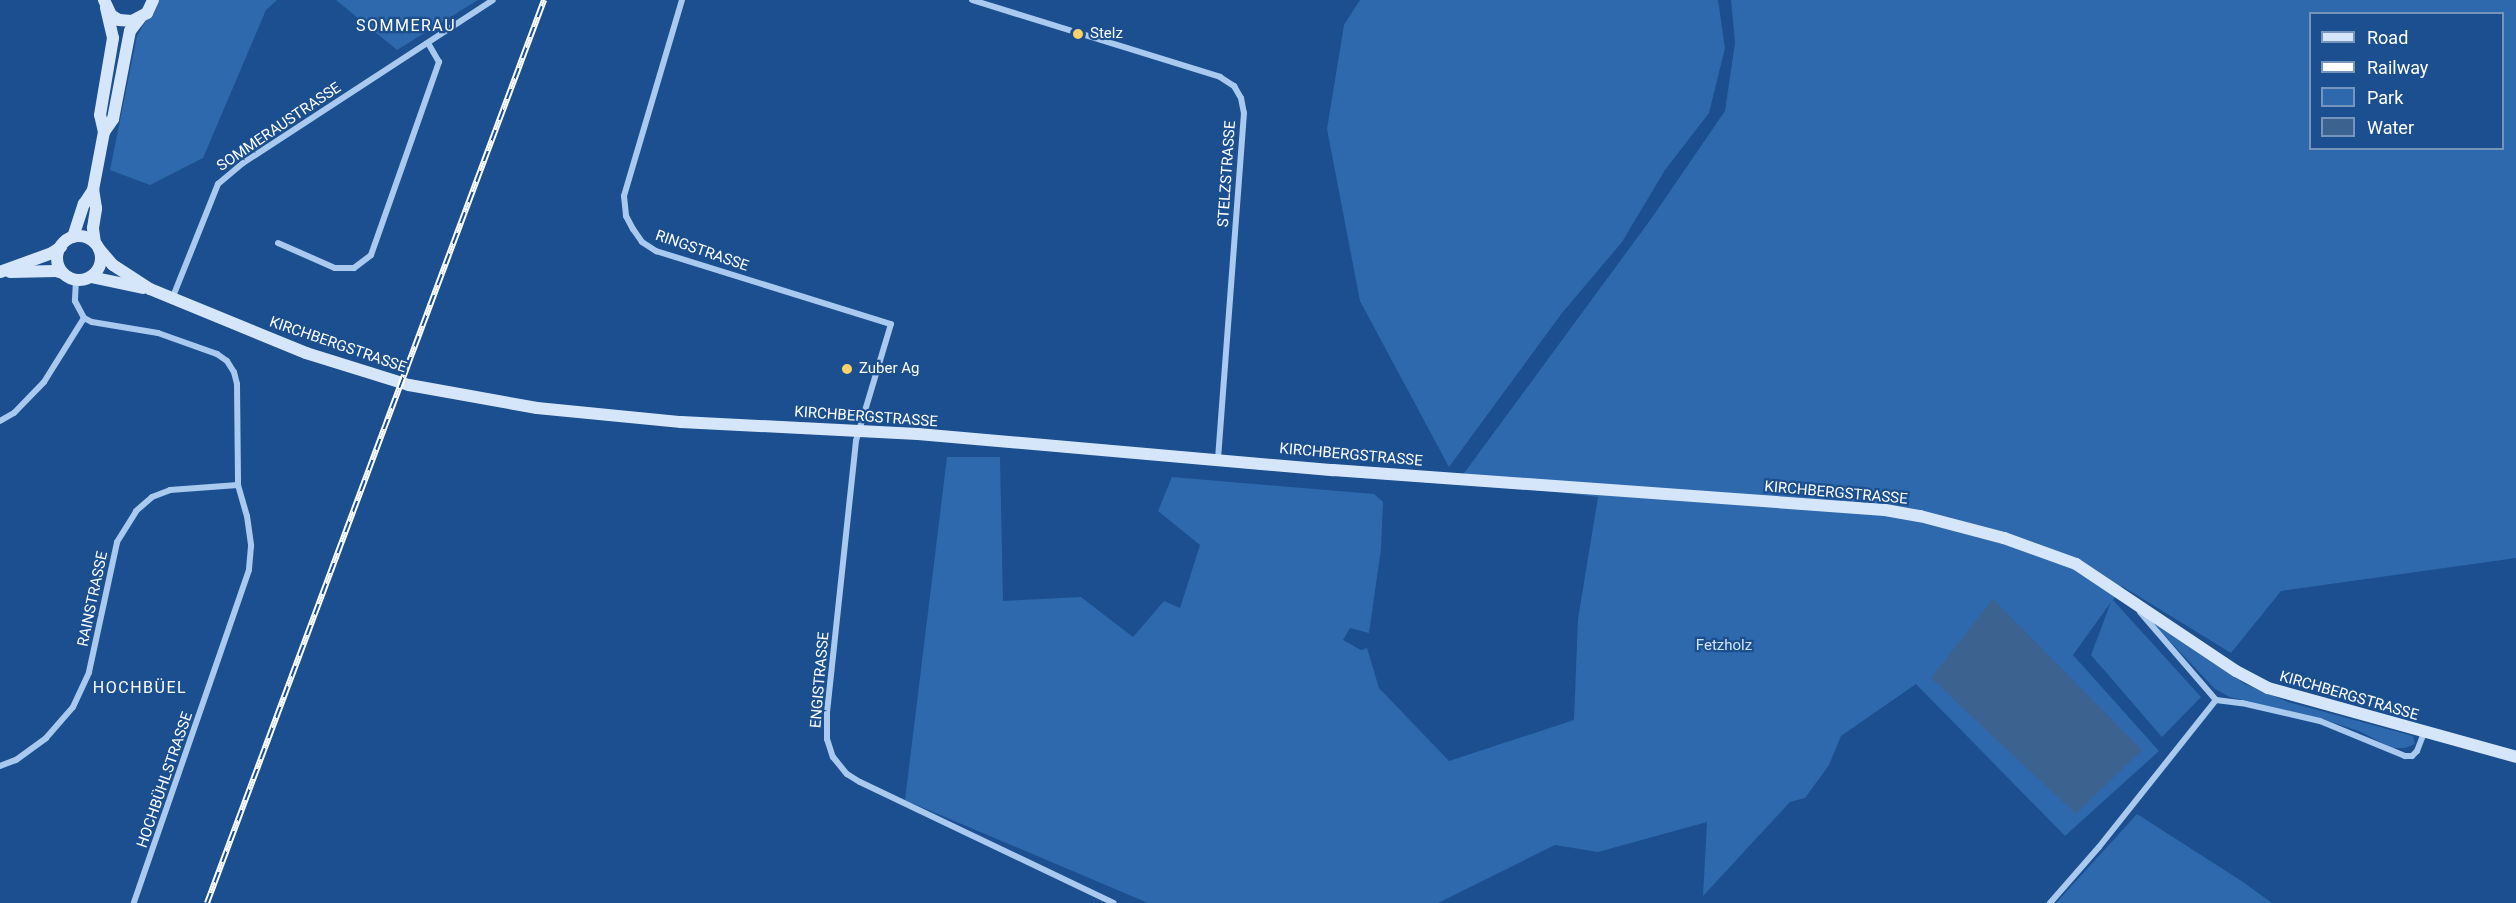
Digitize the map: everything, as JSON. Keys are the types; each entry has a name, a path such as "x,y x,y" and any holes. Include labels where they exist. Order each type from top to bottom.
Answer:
{"main road":[{"path":"105,4 119,20 132,21 147,13 153,0"},
{"path":"104,132 100,115 113,38 105,4"},
{"path":"93,190 84,204 73,237 52,254 0,272 56,271 76,280 91,277 101,262 93,228 96,208 93,190 104,132 113,119 130,31 140,18"},
{"path":"73,237 85,237 97,246"},
{"name":"KIRCHBERGSTRASSE","path":"97,246 113,265 150,290"},
{"path":"61,247 57,261 63,273"},
{"name":"KIRCHBERGSTRASSE","path":"91,277 150,290 346,367 409,385 490,401 584,414 681,422 859,430 1459,480 1885,510 1962,526 2041,549 2076,564 2236,671 2268,688 2516,757"}],"street":[{"name":"SOMMERAUSTRASSE","path":"172,299 219,184 243,163 493,0"},
{"name":"RINGSTRASSE","path":"682,0 624,196 626,216 642,242 656,251 891,324 859,430"},
{"path":"972,0 987,2"},
{"name":"STELZSTRASSE","path":"987,2 1220,77 1234,86 1241,98 1244,113 1218,459"},
{"path":"278,243 335,268 354,268 371,255 439,62 428,43"},
{"path":"0,421 14,412 44,382 84,318 75,302 76,280"},
{"name":"HOCHBÜHLSTRASSE","path":"84,318 92,322 158,333 199,346 227,361 234,372 237,384 238,485 247,516 251,546 249,570 134,903"},
{"name":"ENGISTRASSE","path":"859,430 826,712 827,738 833,757 847,774 860,782 1114,903"},
{"name":"RAINSTRASSE","path":"0,766 16,760 46,738 73,707 89,672 117,542 136,512 152,497 170,490 238,485"},
{"path":"2127,597 2216,700 2242,703 2320,721 2405,756 2417,751 2424,733"},
{"path":"2050,903 2099,847 2216,700"}],"green space":[{"path":"158,0 277,0 266,10 203,158 150,185 110,170 137,36"},
{"path":"336,0 478,0 397,50"},
{"path":"1360,0 1718,0 1725,48 1709,113 1665,170 1622,242 1562,313 1449,467 1360,301 1327,129 1344,25"},
{"name":"Fetzholz","path":"1731,0 2516,0 2516,558 2281,591 2231,653 2122,586 2113,600 2201,697 2162,737 2091,655 2111,602 2073,655 2159,751 2065,836 1916,684 1841,736 1829,765 1805,798 1790,802 1703,896 1707,822 1598,852 1555,845 1438,903 1148,903 905,800 947,457 1000,457 1003,601 1081,597 1133,637 1164,601 1180,608 1200,545 1158,511 1172,477 1374,494 1383,502 1381,549 1369,633 1350,628 1343,640 1361,650 1367,648 1379,688 1449,761 1574,720 1578,619 1598,497 1459,480 1651,219 1725,111 1735,43"},
{"path":"2149,619 2245,684 2288,702 2413,736 2415,744 2405,748 2392,748 2359,731 2319,718 2230,697 2215,689"},
{"path":"2137,814 2243,882 2272,903 2056,903"}],"water":[{"path":"1993,599 2142,750 2076,814 1931,678"}],"railway":[{"path":"207,903 544,0"}],"place":[{"name":"Stelz","path":"1078,34"},
{"name":"Zuber Ag","path":"847,369"}],"district":[{"name":"SOMMERAU","path":"406,26"},
{"name":"HOCHBÜEL","path":"140,688"}]}
